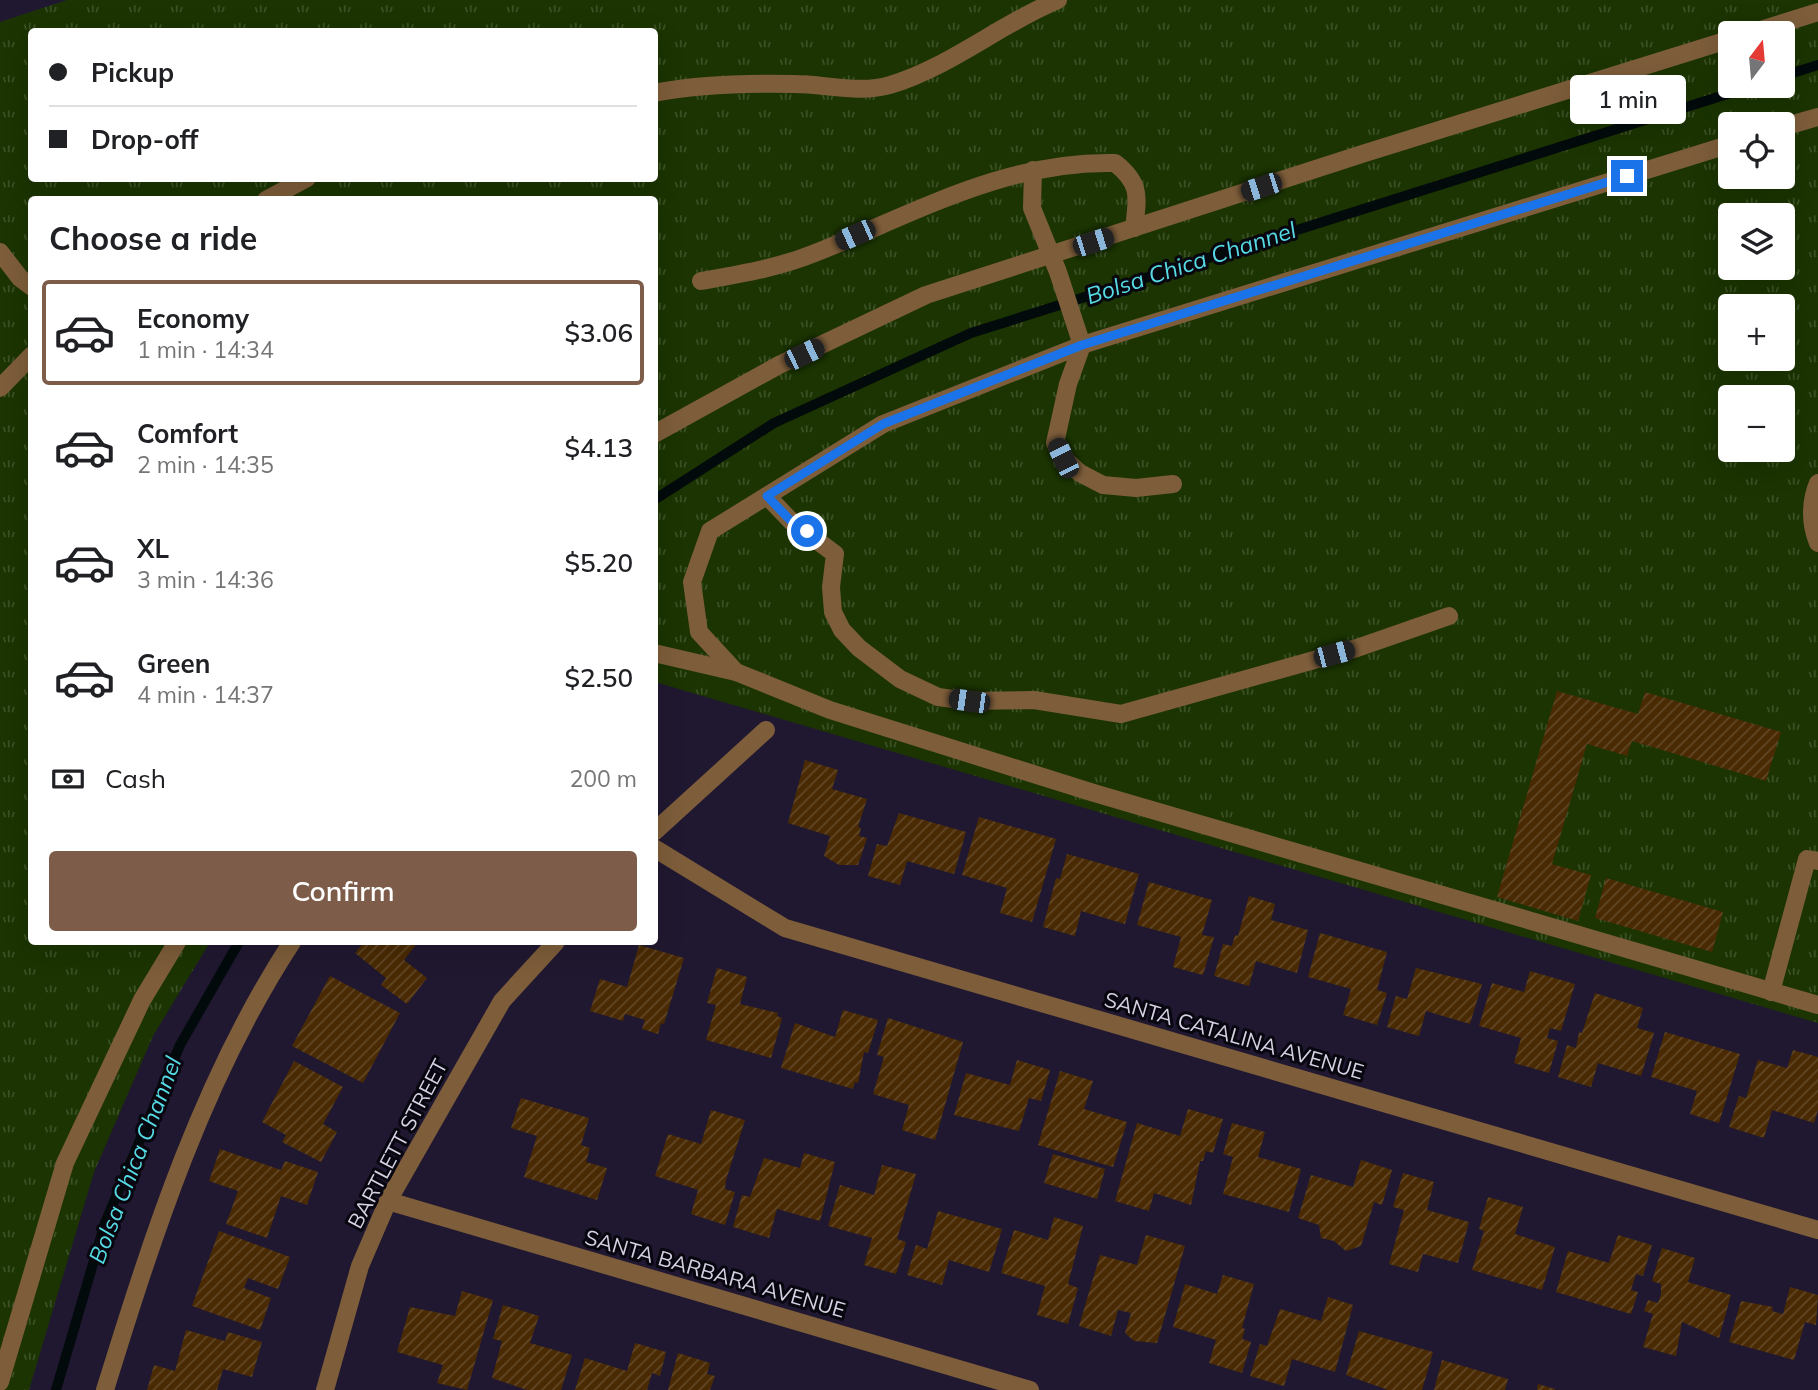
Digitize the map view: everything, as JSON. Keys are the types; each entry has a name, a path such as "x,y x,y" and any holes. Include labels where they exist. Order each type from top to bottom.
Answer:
{"street":[{"path":"658,92 679,88 795,83 856,88 889,85 950,59 1019,16 1058,0"},
{"path":"1789,21 1818,12"},
{"path":"658,432 779,365 926,295 1055,263 1134,228 1718,44"},
{"path":"1795,124 1818,117"},
{"path":"736,672 699,632 692,582 710,531 883,424 1080,338 1718,148"},
{"path":"701,281 771,268 814,254 946,197 1033,170 1088,162 1115,163 1131,176 1136,185 1134,228"},
{"path":"1033,170 1031,208 1055,263 1080,338 1055,443 1063,458 1080,473 1103,485 1136,488 1173,484"},
{"path":"273,196 300,182"},
{"path":"0,252 28,284"},
{"path":"0,388 28,359"},
{"path":"1818,483 1814,494 1812,528 1818,543"},
{"path":"767,496 791,521 835,554 831,587 833,612 842,630 859,648 900,679 938,697 969,701 1034,700 1121,714 1357,648 1449,616"},
{"path":"658,654 736,672 830,710 1094,793 1818,1005"},
{"path":"658,828 766,730"},
{"name":"SANTA CATALINA AVENUE","path":"658,850 785,928 1818,1230"},
{"path":"1771,992 1807,859 1818,862"},
{"path":"0,1382 65,1163 142,1000 175,945"},
{"path":"105,1390 180,1164 255,998 290,945"},
{"name":"BARTLETT STREET","path":"325,1390 360,1266 388,1201 502,1002 553,945"},
{"name":"SANTA BARBARA AVENUE","path":"388,1201 1030,1390"}],"green space":[{"path":"67,0 1818,0 1818,1023 658,683 658,196 28,196 28,945 208,945 153,1036 94,1172 29,1390 0,1390 0,22"}],"building":[{"path":"1557,691 1638,714 1645,692 1781,732 1766,781 1632,741 1627,756 1587,744 1552,864 1591,875 1578,921 1497,897"},
{"path":"805,760 838,770 832,789 867,799 858,827 861,828 859,836 867,838 858,865 839,865 824,856 830,836 788,823"},
{"path":"899,813 966,832 954,874 907,861 900,885 868,876 877,844 887,846"},
{"path":"979,817 1056,839 1032,922 1000,913 1007,888 962,875"},
{"path":"1067,854 1139,874 1125,924 1081,911 1075,936 1043,927 1056,878 1060,879"},
{"path":"1606,878 1723,912 1712,952 1595,918"},
{"path":"1149,882 1212,900 1202,935 1214,937 1203,975 1173,967 1181,937 1137,925"},
{"path":"1249,896 1275,904 1271,920 1308,930 1297,973 1256,961 1249,986 1214,976 1223,944 1232,946 1235,935 1238,936"},
{"path":"1320,933 1387,952 1377,990 1387,993 1377,1025 1343,1015 1351,989 1308,977"},
{"path":"362,945 416,945 404,960 427,978 407,1004 381,985 386,978 355,953"},
{"path":"639,945 684,958 664,1024 661,1023 658,1034 642,1029 645,1020 625,1014 623,1021 590,1011 600,979 627,987"},
{"path":"717,968 747,977 740,1004 778,1013 777,1016 782,1018 771,1058 706,1040 716,1005 707,1003"},
{"path":"1416,968 1482,984 1470,1024 1426,1011 1419,1036 1387,1027 1396,996 1407,999"},
{"path":"1530,971 1575,984 1561,1031 1550,1028 1547,1038 1558,1041 1549,1073 1514,1063 1521,1038 1479,1026 1492,983 1524,992"},
{"path":"330,976 400,1013 363,1083 292,1046"},
{"path":"1595,993 1643,1008 1637,1028 1654,1033 1641,1076 1598,1063 1591,1087 1558,1077 1567,1045 1576,1048 1579,1032 1582,1033"},
{"path":"843,1010 878,1020 868,1053 864,1052 858,1083 855,1082 853,1089 781,1068 795,1023 835,1037"},
{"path":"888,1018 963,1042 935,1140 902,1130 909,1105 873,1094 884,1057 877,1055"},
{"path":"1665,1032 1740,1054 1719,1123 1690,1114 1697,1091 1651,1077"},
{"path":"1793,1050 1818,1057 1818,1110 1814,1123 1772,1110 1764,1138 1729,1127 1739,1096 1746,1098 1758,1060 1787,1068"},
{"path":"1017,1060 1050,1070 1041,1101 1029,1098 1019,1131 954,1115 966,1073 1010,1085"},
{"path":"294,1061 343,1087 323,1124 337,1132 321,1162 282,1142 286,1135 262,1122"},
{"path":"1060,1071 1093,1081 1084,1109 1127,1122 1113,1167 1038,1145"},
{"path":"521,1098 589,1118 581,1145 590,1148 586,1162 607,1168 597,1200 524,1177 537,1136 511,1128"},
{"path":"1188,1109 1223,1119 1213,1153 1206,1151 1203,1161 1200,1161 1191,1205 1154,1193 1149,1211 1115,1201 1137,1123 1180,1136"},
{"path":"711,1110 745,1120 726,1180 725,1189 735,1192 725,1225 691,1214 698,1190 655,1176 668,1134 701,1144"},
{"path":"1232,1123 1265,1132 1258,1157 1301,1169 1289,1212 1223,1194 1233,1157 1223,1154"},
{"path":"220,1149 281,1170 285,1161 318,1172 307,1205 281,1196 267,1238 226,1224 238,1191 209,1181"},
{"path":"804,1153 835,1162 820,1221 777,1209 769,1238 733,1227 742,1195 750,1197 764,1158 800,1168"},
{"path":"1053,1154 1105,1169 1097,1199 1044,1183"},
{"path":"1361,1160 1392,1170 1382,1205 1374,1202 1361,1246 1346,1251 1334,1241 1321,1238 1319,1225 1298,1218 1311,1175 1353,1187"},
{"path":"882,1165 916,1174 897,1239 906,1242 896,1274 864,1265 872,1238 828,1226 840,1185 874,1195"},
{"path":"1403,1173 1434,1182 1427,1210 1469,1222 1458,1263 1423,1254 1418,1272 1389,1264 1404,1210 1393,1207"},
{"path":"1488,1197 1523,1207 1515,1234 1555,1247 1542,1290 1472,1270 1484,1231 1479,1229"},
{"path":"938,1211 1002,1229 989,1272 949,1260 942,1285 907,1275 916,1245 927,1249"},
{"path":"1054,1217 1083,1226 1068,1284 1078,1288 1068,1324 1037,1315 1045,1286 1001,1273 1014,1230 1048,1240"},
{"path":"219,1231 290,1257 278,1289 248,1278 244,1288 271,1298 260,1330 192,1306"},
{"path":"1146,1235 1185,1246 1157,1343 1134,1341 1125,1333 1131,1313 1118,1310 1111,1336 1079,1326 1100,1255 1137,1265"},
{"path":"1618,1235 1652,1245 1643,1276 1636,1274 1631,1290 1638,1292 1631,1314 1556,1292 1568,1251 1609,1263"},
{"path":"1662,1248 1695,1258 1688,1282 1731,1295 1719,1338 1682,1322 1676,1356 1643,1347 1653,1314 1644,1311 1648,1300 1658,1303 1661,1294 1661,1284 1652,1281"},
{"path":"1223,1275 1254,1284 1242,1328 1245,1329 1242,1339 1251,1342 1242,1373 1209,1363 1216,1340 1173,1327 1185,1284 1217,1294"},
{"path":"1790,1287 1818,1295 1816,1325 1805,1322 1794,1360 1729,1342 1741,1301 1773,1307 1772,1311 1783,1314"},
{"path":"462,1291 493,1300 467,1390 437,1383 443,1365 397,1352 410,1307 455,1316"},
{"path":"1328,1297 1353,1305 1335,1372 1292,1359 1284,1386 1250,1376 1260,1344 1267,1346 1280,1309 1321,1321"},
{"path":"503,1305 539,1316 530,1343 572,1355 561,1390 527,1390 492,1378 502,1341 493,1339"},
{"path":"186,1330 225,1341 228,1332 262,1342 252,1377 223,1369 217,1390 147,1390 154,1365 175,1371"},
{"path":"1359,1331 1433,1352 1422,1390 1388,1390 1346,1375"},
{"path":"635,1343 666,1352 660,1376 652,1373 647,1390 575,1390 585,1358 627,1371"},
{"path":"678,1353 710,1363 707,1374 715,1376 710,1390 668,1390"},
{"path":"1442,1360 1508,1379 1505,1390 1434,1390"},
{"path":"1538,1384 1555,1389 1555,1390 1537,1390"}],"waterway":[{"name":"Bolsa Chica Channel","path":"1796,72 1818,65"},
{"name":"Bolsa Chica Channel","path":"658,497 774,423 971,333 1718,97"},
{"name":"Bolsa Chica Channel","path":"56,1390 105,1223 180,1045 237,945"}],"route":[{"path":"807,531 791,521 767,496 883,424 1082,345 1627,176"}]}
